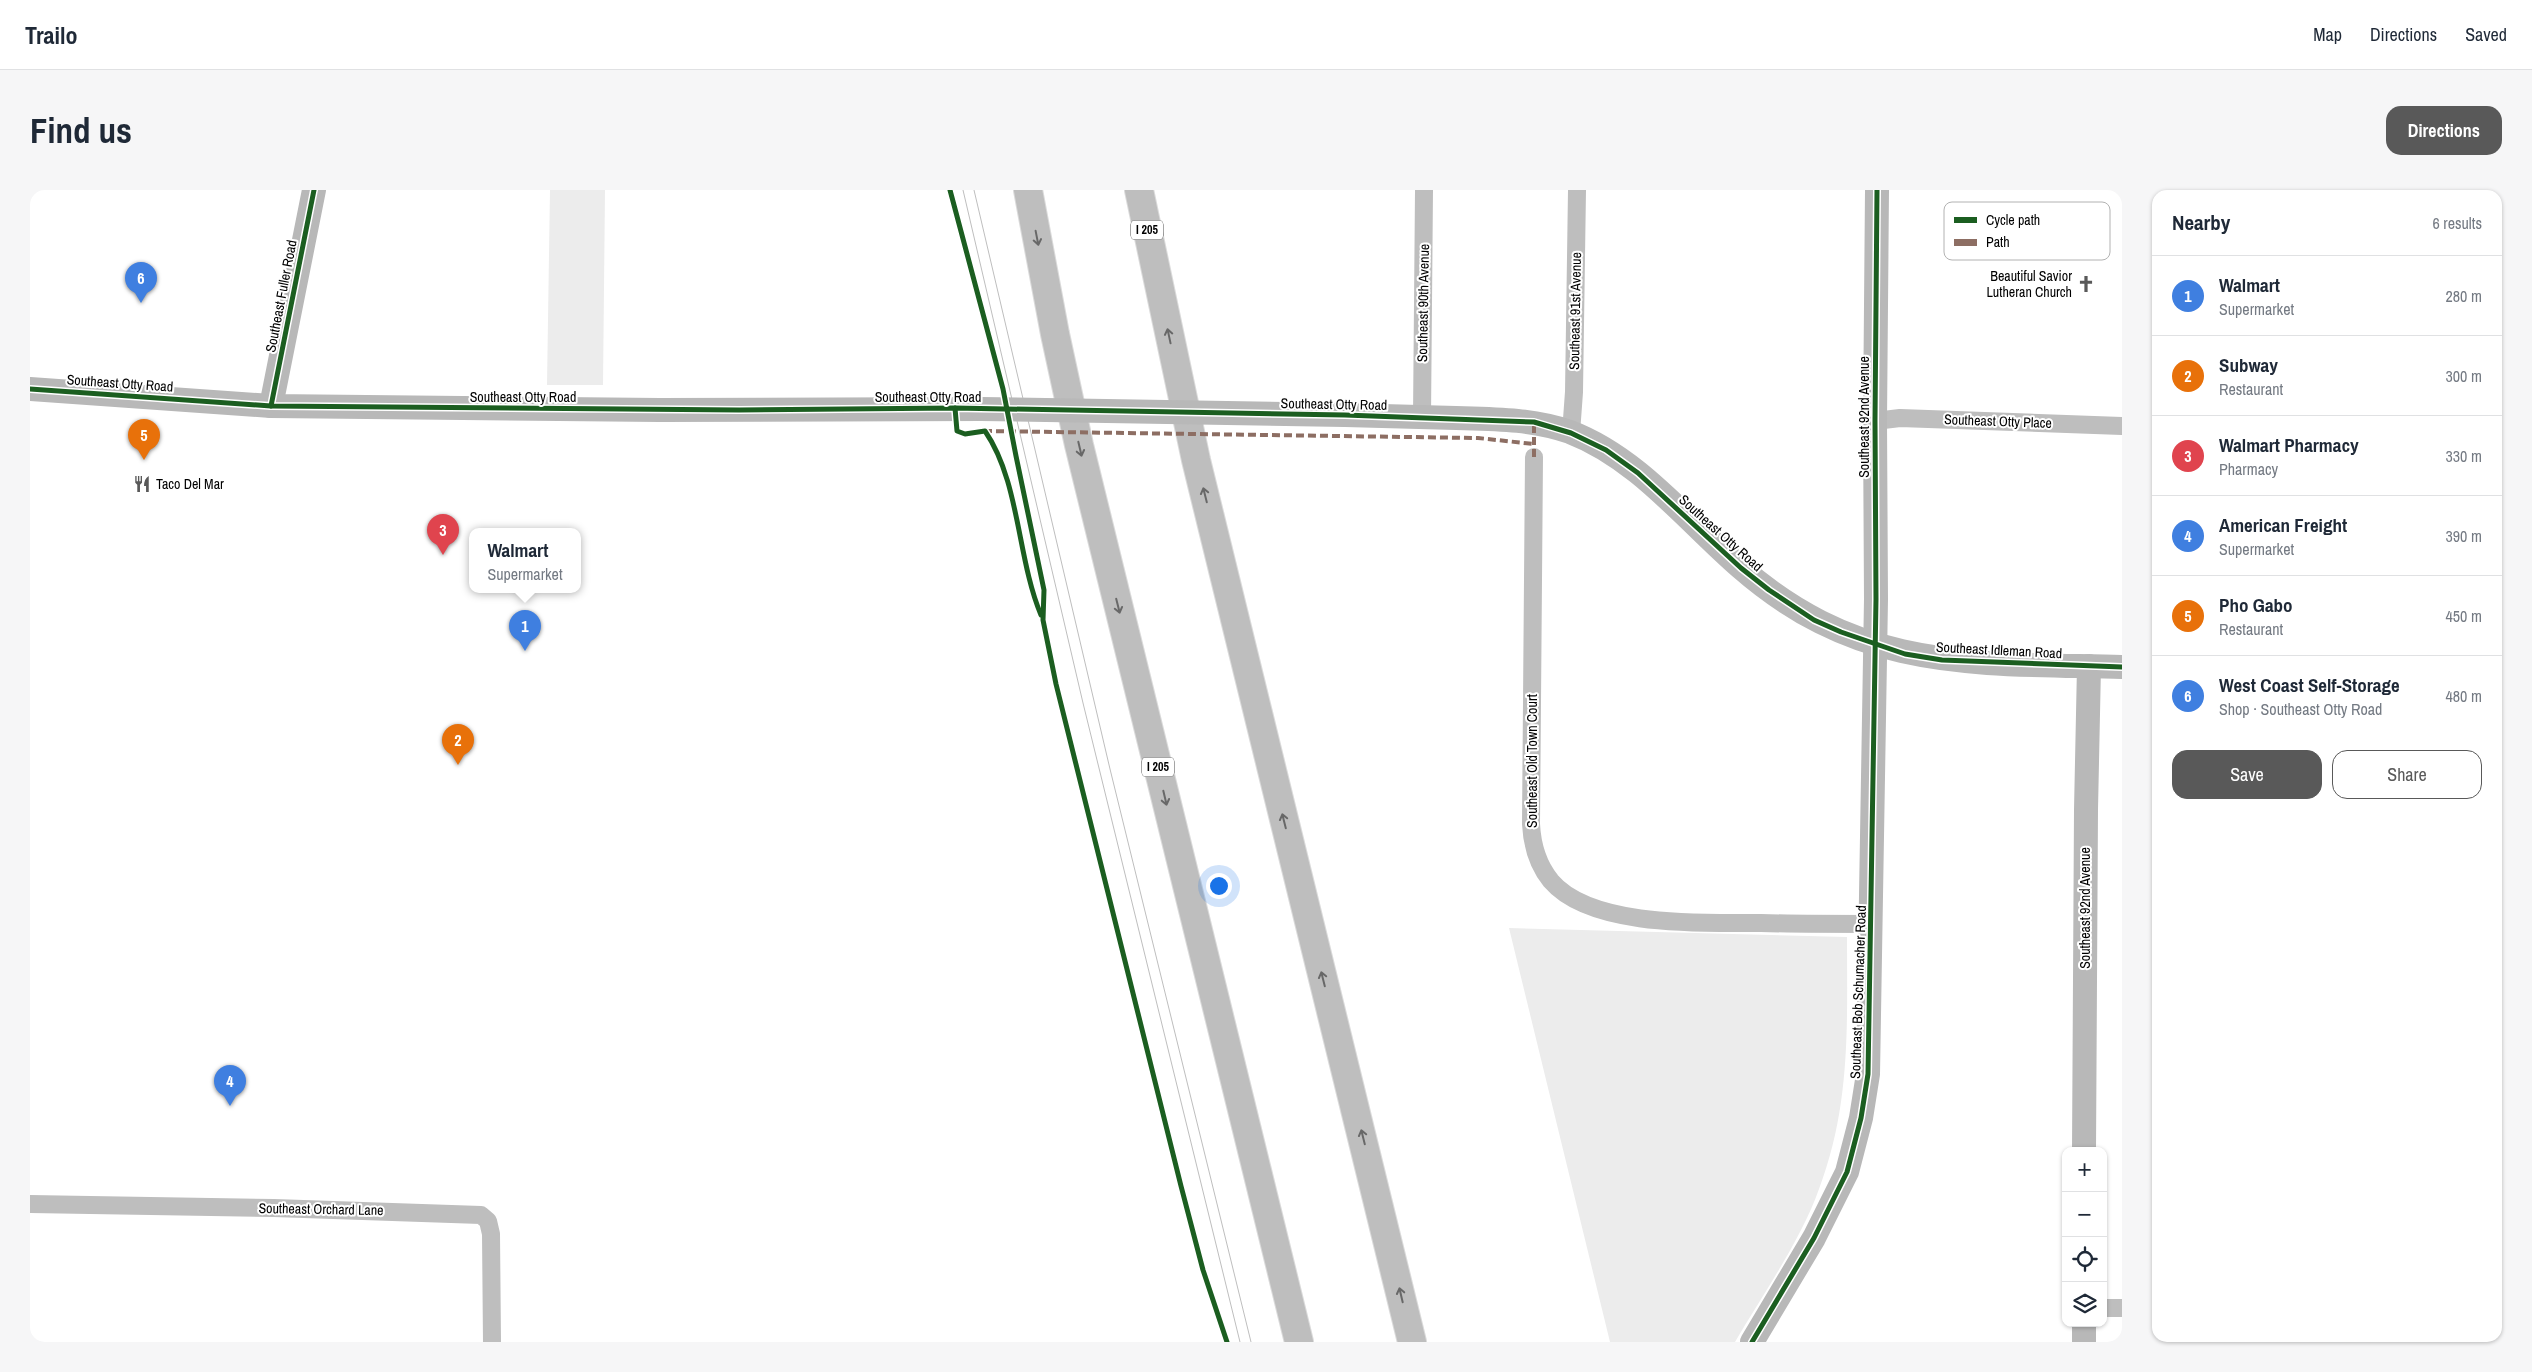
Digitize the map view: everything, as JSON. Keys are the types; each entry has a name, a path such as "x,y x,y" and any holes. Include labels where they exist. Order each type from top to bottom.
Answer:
{"highway":[{"name":"I 205","path":"1028,190 1078,445 1299,1342"},
{"name":"I 205","path":"1139,190 1196,460 1412,1342"},
{"path":"1155,190 1155,270"}],"street":[{"name":"Southeast Fuller Road","path":"271,406 314,190"},
{"name":"Southeast 90th Avenue","path":"1422,417 1424,190"},
{"name":"Southeast 91st Avenue","path":"1571,433 1574,392 1577,190"},
{"name":"Southeast 92nd Avenue","path":"1876,645 1874,421 1877,190"},
{"name":"Southeast Otty Road","path":"30,389 271,406 660,410 981,409 1345,415 1534,422 1571,433 1606,450 1638,473 1741,568 1790,606 1814,620 1876,645"},
{"name":"Southeast Otty Place","path":"1874,421 1900,418 2122,426"},
{"name":"Southeast Old Town Court","path":"1534,457 1532,824 1535,848 1540,863 1551,881 1571,896 1595,908 1649,920 1682,923 1871,924"},
{"name":"Southeast Idleman Road","path":"1876,645 1905,654 1960,662 2122,667"},
{"name":"Southeast Bob Schumacher Road","path":"1752,1342 1819,1230 1847,1172 1862,1118 1868,1074 1876,645"},
{"name":"Southeast 92nd Avenue","path":"2084,1147 2086,810 2089,666"},
{"name":"Southeast Orchard Lane","path":"30,1204 274,1208 481,1215 488,1221 491,1234 492,1342"},
{"path":"2107,1308 2122,1308"},
{"path":"2084,1327 2084,1342"}],"shaded area":[{"path":"550,190 605,190 603,385 547,385"},
{"path":"1509,928 1847,937 1847,1033 1845,1064 1837,1126 1829,1157 1819,1189 1802,1228 1781,1267 1735,1342 1610,1342"}],"tram line":[{"path":"963,190 1083,703 1240,1342"},
{"path":"974,190 1110,769 1251,1342"}],"marked path":[{"path":"1534,422 1534,457"},
{"path":"984,431 1478,438 1534,444"}],"cycle path":[{"path":"271,406 314,190"},
{"path":"950,190 1003,389 1044,590 1043,620 1056,684 1181,1186 1203,1270 1227,1342"},
{"path":"1752,1342 1814,1238 1847,1172 1861,1118 1868,1074 1876,599 1877,190"},
{"path":"30,389 271,406 739,410 955,408 1345,415 1534,422 1571,433 1606,450 1638,473 1741,568 1769,590 1814,620 1841,632 1905,654 1942,660 2122,667"},
{"path":"955,408 957,431 965,434 985,431 996,451 1012,497 1027,569 1041,615"}],"place":[{"name":"Beautiful Savior Lutheran Church","path":"2086,284"},
{"name":"West Coast Self-Storage","path":"141,303"},
{"name":"Pho Gabo","path":"144,460"},
{"name":"Taco Del Mar","path":"142,484"},
{"name":"Walmart Pharmacy","path":"443,555"},
{"name":"Walmart","path":"525,651"},
{"name":"Subway","path":"458,765"},
{"name":"American Freight","path":"230,1106"}]}
